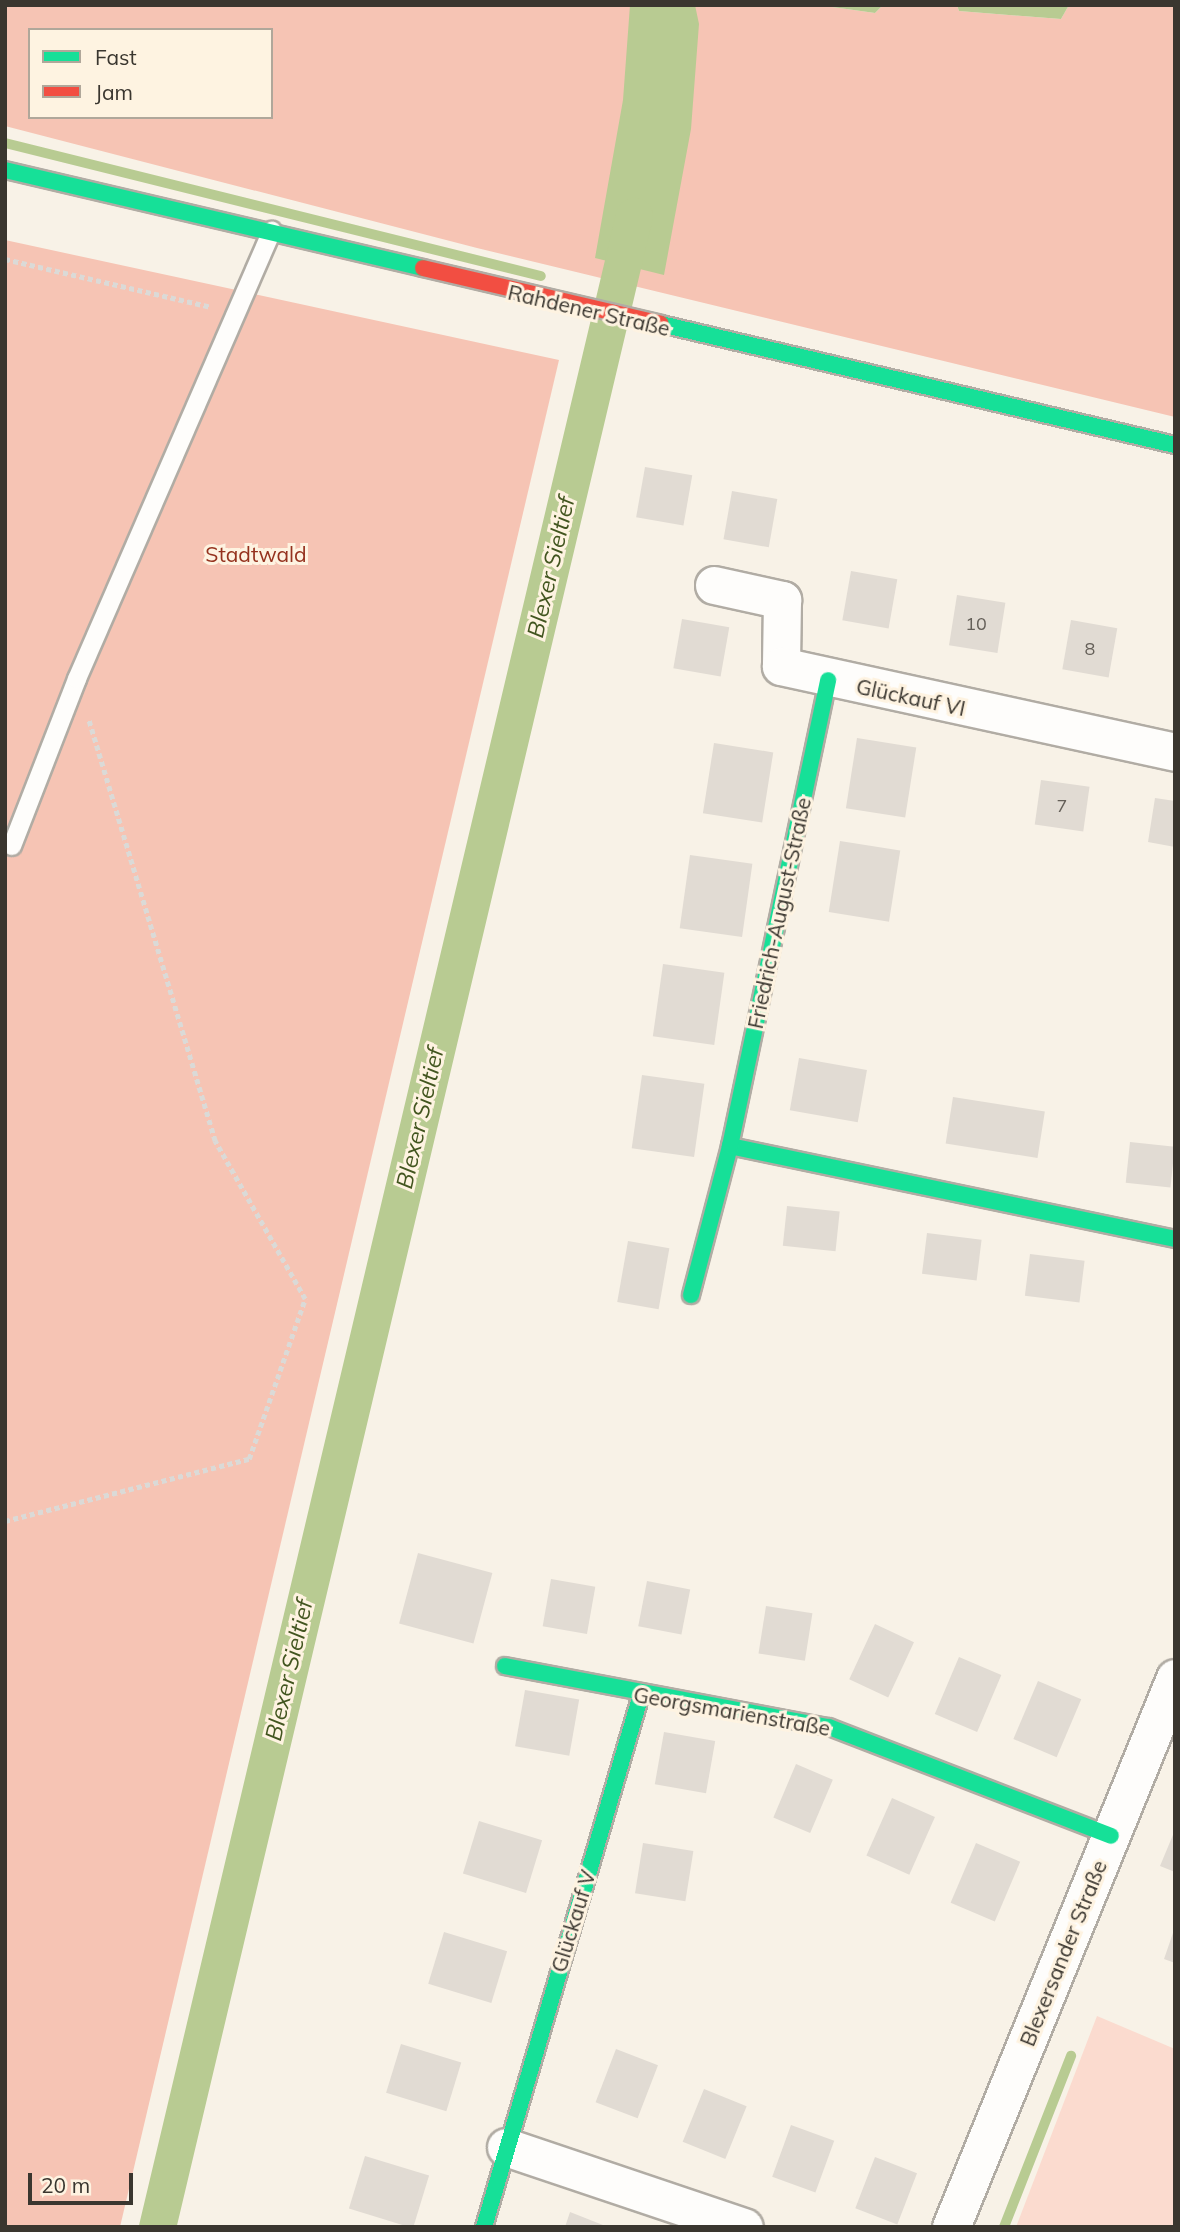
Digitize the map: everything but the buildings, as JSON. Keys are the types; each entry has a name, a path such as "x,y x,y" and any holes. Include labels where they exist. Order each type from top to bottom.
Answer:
{"street":[{"name":"Rahdener Straße","path":"5,170 272,231 671,329 1175,444"},
{"name":"Glückauf VI","path":"714,585 782,600 781,666 828,680 1175,752"},
{"name":"Friedrich-August-Straße","path":"691,1295 730,1146 828,680"},
{"path":"730,1146 1175,1239"},
{"name":"Georgsmarienstraße","path":"505,1666 640,1695 829,1727 1111,1836"},
{"name":"Blexersander Straße","path":"951,2227 1175,1678"},
{"name":"Glückauf V","path":"484,2227 640,1695"},
{"path":"506,2147 744,2227"}],"lane":[{"path":"12,846 77,680 239,313 272,231"}],"path":[{"path":"5,259 239,313"},
{"path":"5,1521 249,1460 305,1299 215,1141 77,680"}],"shaded area":[{"path":"630,5 695,5 699,24 691,129 664,275 595,258 623,100"},
{"path":"818,5 883,5 875,13"},
{"path":"957,5 1069,5 1061,19 959,11"},
{"path":"1097,2016 1175,2049 1175,2227 1016,2227"}],"green space":[{"path":"5,5 818,5 875,13 883,5 957,5 959,11 1061,19 1069,5 1175,5 1175,417 477,248 5,126"},
{"name":"Stadtwald","path":"5,240 559,360 120,2227 5,2227"}],"waterway":[{"path":"5,143 541,276"},
{"name":"Blexer Sieltief","path":"157,2227 634,216"},
{"path":"1004,2227 1071,2056"}],"traffic: fast":[{"path":"5,170 423,268"},
{"path":"661,324 1175,445"},
{"path":"691,1295 730,1146 828,680"},
{"path":"730,1146 1175,1239"},
{"path":"505,1666 829,1727 1111,1836"},
{"path":"484,2227 641,1695"}],"traffic: jam":[{"path":"423,268 661,324"}]}
